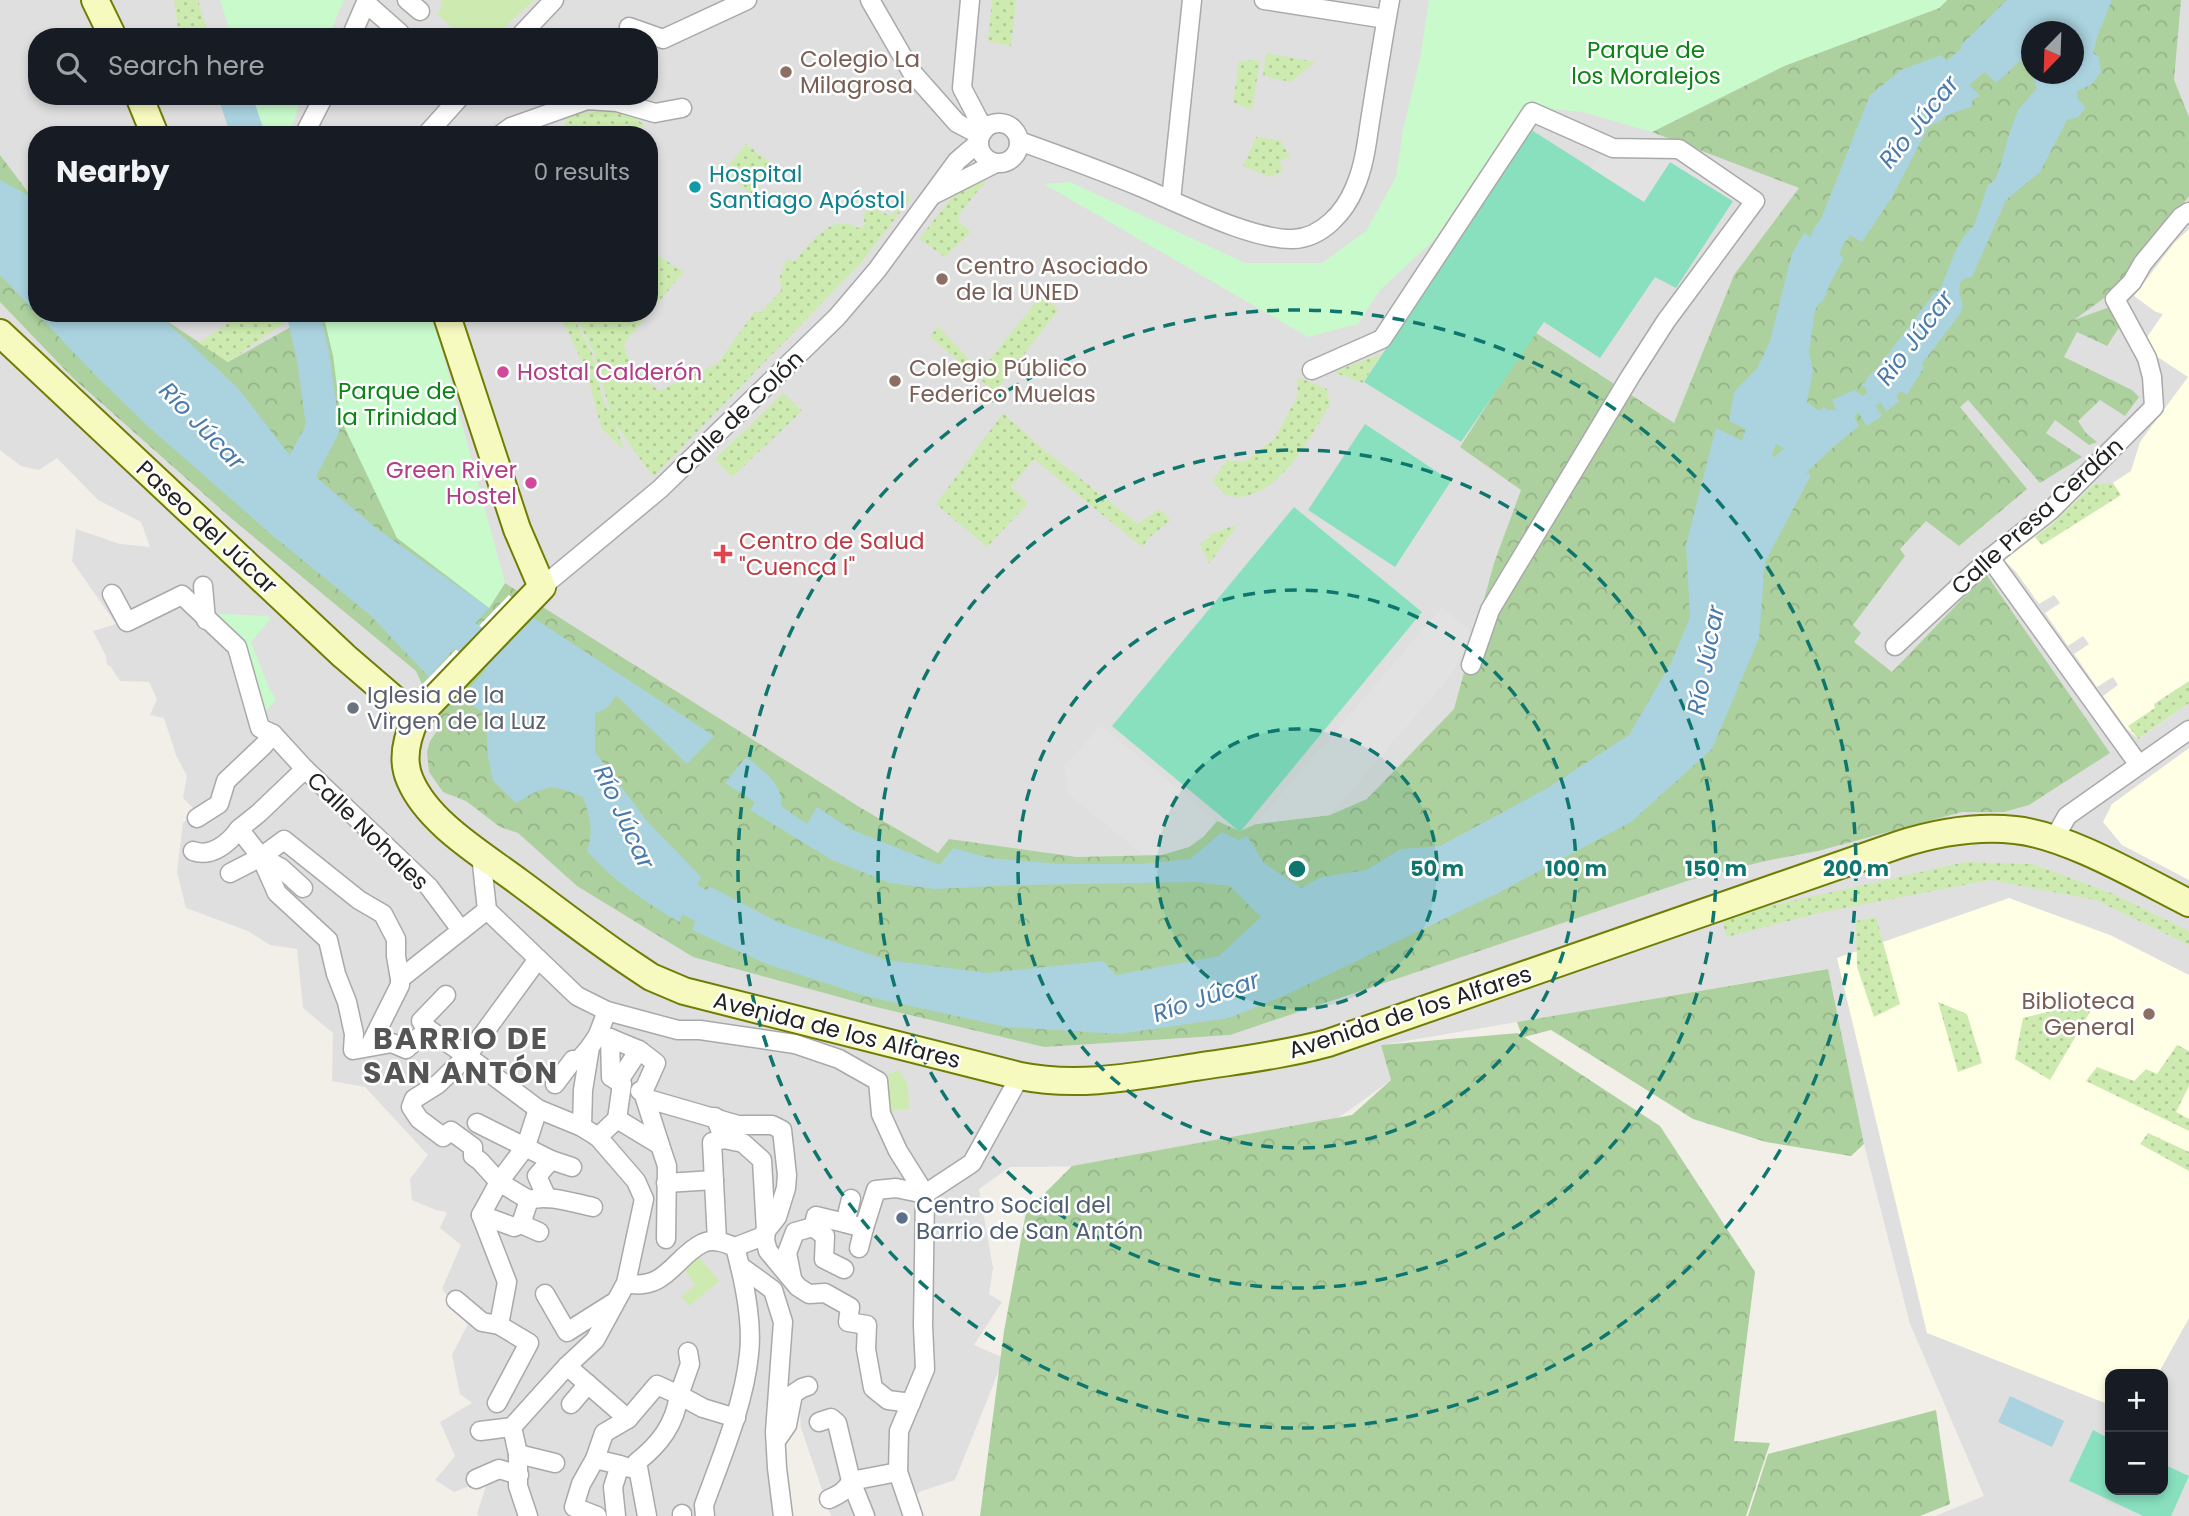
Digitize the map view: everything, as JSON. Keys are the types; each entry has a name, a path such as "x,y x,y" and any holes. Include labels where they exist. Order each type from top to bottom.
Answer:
{"street":[{"path":"95,0 109,28"},
{"path":"528,28 554,0"},
{"path":"658,37 663,39 747,0"},
{"path":"870,0 911,71 957,123 981,136"},
{"path":"970,0 962,88 981,136 981,154 989,162 995,163 1004,163 1014,158 1019,141 1015,131 1006,124 994,124 981,136"},
{"path":"1171,200 1192,0"},
{"path":"1264,0 1386,19"},
{"path":"1019,141 1087,164 1251,232 1277,238 1295,239 1307,236 1326,226 1338,215 1350,199 1362,169 1390,0"},
{"path":"355,28 367,2 395,28"},
{"path":"143,105 151,126"},
{"path":"309,126 319,105"},
{"path":"434,126 453,105"},
{"path":"514,126 573,105"},
{"path":"627,105 655,113 682,108"},
{"path":"1312,370 1382,339 1532,112 1613,148 1679,149 1755,201 1666,321 1545,515 1490,610 1471,665"},
{"name":"Calle de Colón","path":"421,712 542,587 660,489 837,317 877,270 957,161 981,136"},
{"name":"Calle de Colón","path":"932,196 995,163"},
{"name":"Calle Presa Cerdán","path":"1895,646 1990,558 2051,510 2154,407 2152,377 2147,358 2115,299 2132,282 2143,263 2180,217 2189,212"},
{"path":"449,322 517,529 542,587"},
{"name":"Paseo del Júcar","path":"0,333 344,656 421,712"},
{"path":"1990,558 2139,765"},
{"path":"203,586 206,620"},
{"name":"Calle Nohales","path":"112,594 127,622 182,595 237,647 260,728 273,734 305,769 429,887 461,930"},
{"name":"Avenida de los Alfares","path":"421,712 407,742 405,755 410,781 424,804 481,855 651,977 667,985 710,998 1020,1076 1063,1083 1094,1081 1298,1051 1526,976 1919,838 1941,834 1996,829 2025,831 2053,839 2100,859 2189,902"},
{"path":"2053,839 2067,816 2189,730"},
{"path":"197,818 219,804 226,781 273,734"},
{"path":"193,851 202,854 215,850 232,839 239,829 305,769"},
{"path":"239,829 261,858 276,893 328,940 354,1034 361,1048"},
{"path":"230,873 261,858 284,840 359,900 383,914 396,939 400,985 361,1048"},
{"path":"481,855 487,909 577,996 607,1011 678,1030 700,1030 795,1044 839,1059 878,1081 881,1114 898,1151 925,1194 925,1369 898,1431 898,1472 913,1516"},
{"path":"261,858 281,868 303,888"},
{"path":"400,979 487,909"},
{"path":"538,959 467,1056 438,1084 414,1099 411,1107 419,1119 443,1137 452,1130 473,1147 473,1156 499,1182 538,1199 593,1207"},
{"path":"446,995 421,1021 428,1029 538,1109 582,1127 598,1138 636,1181 644,1199 626,1283 595,1340 567,1366 512,1427 480,1431"},
{"path":"582,1127 583,1090 607,1011"},
{"path":"361,1048 392,1043 407,1049 428,1029"},
{"path":"600,1040 639,1050 656,1063 643,1092 667,1166 666,1239"},
{"path":"600,1040 611,1077 643,1092 648,1099 738,1125 772,1125 782,1130 787,1175 777,1217 761,1237 735,1247 717,1241 704,1242 653,1282 636,1285 626,1283"},
{"path":"555,1084 573,1060 578,1061 600,1040"},
{"path":"598,1138 617,1119 620,1083 639,1050"},
{"path":"859,1248 877,1190 896,1188 925,1194 972,1163 1020,1076"},
{"path":"499,1325 507,1282 481,1215 499,1182 526,1146 538,1109"},
{"path":"715,1117 724,1139"},
{"path":"617,1119 660,1145"},
{"path":"477,1123 551,1160 572,1167"},
{"path":"717,1241 712,1142 724,1139 743,1143 762,1160 765,1240 768,1251 795,1283 809,1294 825,1293 842,1301 850,1307 848,1322 867,1325 866,1349 873,1388 888,1400 911,1403"},
{"path":"481,1215 514,1227 521,1224 538,1199 537,1176 551,1160"},
{"path":"644,1199 714,1180"},
{"path":"845,1223 851,1199"},
{"path":"813,1227 816,1216 864,1228"},
{"path":"521,1224 539,1232"},
{"path":"795,1283 787,1253 795,1232 813,1227"},
{"path":"813,1227 825,1236 824,1258 844,1269"},
{"path":"705,1516 704,1505 736,1418 749,1354 748,1318 735,1247"},
{"path":"740,1266 773,1290 783,1322 776,1441 783,1516"},
{"path":"778,1304 795,1283"},
{"path":"545,1294 567,1332 616,1301"},
{"path":"457,1300 482,1322 499,1325 529,1343 497,1403"},
{"path":"616,1516 613,1486 629,1463 653,1450 663,1438 677,1412 690,1364 688,1352"},
{"path":"567,1366 628,1419"},
{"path":"571,1404 588,1384"},
{"path":"597,1516 572,1512 581,1484 595,1459 604,1433 628,1419 657,1385 703,1408 736,1418"},
{"path":"776,1441 787,1426 793,1394 808,1387"},
{"path":"819,1422 831,1418 837,1423 851,1481 865,1516"},
{"path":"512,1427 518,1454 518,1486 528,1516"},
{"path":"518,1454 555,1463"},
{"path":"595,1459 629,1463"},
{"path":"629,1463 646,1516"},
{"path":"476,1479 499,1469 519,1475"},
{"path":"851,1481 898,1472"},
{"path":"829,1499 848,1489 851,1481"}],"shaded area":[{"path":"0,0 2189,0 2189,1516 1935,1516 1984,1496 1910,1324 1864,1144 1827,969 1382,1045 1391,1080 1344,1114 1319,1128 1250,1133 1205,1162 1010,1167 979,1189 993,1268 989,1294 1002,1302 974,1345 1004,1358 955,1480 919,1492 905,1516 831,1516 801,1428 799,1396 781,1397 780,1470 789,1516 479,1516 477,1514 488,1479 454,1492 435,1480 455,1456 440,1422 472,1403 460,1394 452,1355 469,1322 442,1289 461,1245 440,1228 447,1212 412,1200 410,1179 428,1155 365,1087 332,1081 333,1033 303,1008 297,949 270,945 248,931 186,908 177,872 183,823 196,811 183,798 187,776 176,755 164,718 150,715 157,699 149,682 120,681 107,665 106,656 93,631 116,624 72,561 76,529 120,544 150,547 141,522 98,500 57,458 39,470 21,466 0,450"},
{"path":"1613,137 1643,137 1684,144 1748,183 1733,201 1670,162 1644,202 1591,168"},
{"path":"2189,229 2189,703 2138,739 2126,728 2103,696 2118,685 2113,677 2097,687 2074,654 2089,644 2083,636 2068,646 2045,613 2060,603 2054,595 2039,604 2004,560 2052,524 2094,484 2111,484 2131,471 2140,442 2188,377 2141,346 2163,314 2134,296 2174,243"},
{"path":"1442,607 1472,633 1452,674 1330,815 1256,824"},
{"path":"1101,725 1217,821 1203,837 1189,847 1162,855 1142,854 1068,794 1064,766"},
{"path":"2189,748 2189,880 2122,845 2103,822 2112,804"},
{"path":"2009,898 2110,935 2189,975 2189,1318 2161,1369 2105,1369 2105,1403 1927,1333 1837,958"}],"green space":[{"path":"174,0 198,0 206,28 178,28"},
{"path":"220,0 344,0 332,28 229,28"},
{"path":"534,0 504,28 453,28 437,14 443,4 440,2"},
{"path":"992,0 1016,0 1011,46 988,41"},
{"name":"Parque de los Moralejos","path":"1429,0 1947,0 1939,8 1784,66 1652,132 1583,112 1524,106 1434,240 1380,290 1358,324 1308,337 1044,184 1070,182 1245,263 1322,263 1366,231 1396,177"},
{"path":"1947,0 2181,0 2174,80 2189,117 2189,196 2126,282 2074,320 2115,305 2122,323 2107,346 2077,332 2064,357 2132,390 2139,397 2125,416 2100,400 2078,421 2086,433 2097,442 2089,445 2055,420 2046,433 2082,457 2040,483 1968,400 1960,407 2027,489 1959,546 1926,521 1900,549 1905,556 1853,625 1861,633 1854,642 1892,672 1986,574 2110,753 2029,805 2004,812 1962,812 1818,851 1690,880 1230,1035 1044,1047 872,1006 693,957 577,886 518,833 500,827 466,801 443,792 429,772 427,752 430,741 439,728 439,722 416,671 232,519 73,378 0,302 0,155 28,192 28,322 168,322 228,362 300,322 325,322 333,355 489,608 505,583 861,808 938,853 949,839 1077,857 1162,855 1203,837 1217,821 1240,831 1256,824 1330,815 1367,799 1454,709 1494,563 1521,490 1460,447 1496,391 1527,327 1674,423 1734,275 1799,188 1652,132 1784,66 1939,8"},
{"path":"1266,53 1315,62 1291,82 1263,76"},
{"path":"1260,60 1252,110 1233,103 1239,61"},
{"path":"255,105 299,105 292,126 261,126"},
{"path":"603,111 631,114 645,126 564,126 568,115"},
{"path":"1530,129 1643,201 1670,162 1733,201 1676,288 1655,277 1600,358 1544,322 1461,442 1364,382"},
{"path":"1256,137 1280,140 1290,157 1280,161 1283,171 1270,177 1243,166"},
{"path":"746,144 773,165 751,194 723,172"},
{"path":"978,179 985,182 960,213 958,221 971,232 945,257 919,239 953,196"},
{"path":"907,194 911,198 860,264 653,477 614,422 625,451 601,428 587,372 563,322 576,322 592,353 603,399 611,416 594,352 578,322 642,322 624,344 630,365 659,391 718,363 755,311 760,313 781,291 780,276 787,258 794,262 814,239 830,227 848,224 858,228 865,225 863,215 871,207 891,216"},
{"path":"658,256 684,272 658,302"},
{"path":"1041,296 1059,309 995,392 930,337 938,326 980,371"},
{"path":"229,322 286,322 228,362 199,343"},
{"name":"Parque de la Trinidad","path":"325,322 434,322 505,583 489,608 397,538 341,420 333,355"},
{"path":"1381,354 1363,383 1333,372"},
{"path":"1297,377 1327,389 1330,405 1314,432 1296,459 1273,482 1246,496 1225,495 1212,481 1227,460 1244,462 1275,438 1298,395"},
{"path":"783,393 802,411 732,477 715,459"},
{"path":"1003,413 1043,449 1138,524 1159,509 1171,520 1142,547 1034,459 1011,487 1028,503 987,547 936,504"},
{"path":"1365,424 1451,481 1395,567 1308,510"},
{"path":"2113,483 2121,495 2042,545 2035,537 2094,484"},
{"path":"1294,507 1422,612 1240,832 1112,726"},
{"path":"1238,524 1209,564 1200,545 1213,533"},
{"path":"220,614 271,618 251,642 276,699 261,717 247,665 213,623"},
{"path":"2189,681 2189,703 2138,739 2128,726 2155,708 2154,704"},
{"path":"1965,862 2032,864 2111,893 2189,931 2189,945 2096,900 1990,880 1824,912 1727,937 1721,917"},
{"path":"1876,917 1900,1004 1874,1017 1857,967 1856,921"},
{"path":"1828,969 1864,1144 1851,1156 1766,1142 1693,1119 1551,1030 1524,1037 1660,1126 1755,1272 1734,1441 1770,1443 1746,1516 980,1516 1004,1331 1026,1212 1072,1166 1352,1115 1391,1080 1381,1045 1518,1033 1522,1036 1517,1022"},
{"path":"2097,1000 2050,1080 2015,1059 2023,1018"},
{"path":"1938,1002 1967,1014 1982,1063 1958,1072"},
{"path":"2177,1045 2189,1051 2189,1086 2176,1112 2189,1119 2189,1131 2086,1081 2097,1067 2134,1081 2146,1069 2157,1074"},
{"path":"899,1070 908,1084 909,1109 884,1114 881,1077"},
{"path":"2148,1133 2189,1152 2189,1171 2140,1144"},
{"path":"694,1251 719,1281 690,1306 681,1297 695,1285 680,1263"},
{"path":"1936,1410 1950,1504 1920,1516 1748,1516 1768,1454"},
{"path":"2093,1430 2105,1436 2105,1495 2168,1495 2168,1466 2189,1476 2171,1516 2143,1516 2069,1481"}],"water":[{"path":"2007,0 2028,0 2034,14 2030,21 2021,21 2021,60 1996,83 1960,46"},
{"path":"2047,0 2112,0 2093,53 2099,57 2101,72 2091,85 2077,91 2077,98 2086,108 2078,117 2067,120 2040,172 2006,200 1972,277 1963,279 1960,284 1959,296 1928,351 1915,334 1941,287 1961,240 1974,226 1988,185 1995,180 2018,110 2037,88 2035,84 2084,84 2084,21 2052,21 2038,7"},
{"path":"1941,55 1980,96 1973,99 1971,107 1932,120 1892,197 1862,242 1821,219 1870,95 1901,70"},
{"path":"0,180 28,195 28,304 0,275"},
{"path":"1804,233 1844,258 1815,310 1809,352 1813,370 1807,402 1819,411 1824,407 1838,415 1832,400 1854,390 1863,396 1869,391 1861,384 1887,377 1883,374 1904,344 1924,367 1907,395 1899,389 1894,391 1899,401 1886,412 1881,402 1876,406 1882,416 1867,426 1858,412 1854,417 1859,426 1837,444 1833,430 1830,435 1833,444 1820,446 1814,463 1729,421 1734,392 1758,367 1770,341 1792,253"},
{"path":"45,322 167,322 237,387 288,453 376,528 489,608 429,677 370,615 272,535 150,428"},
{"path":"294,322 316,322 327,388 324,433 317,430 312,362 303,354"},
{"path":"1716,428 1811,475 1765,562 1759,638 1712,749 1631,822 1498,893 1290,993 1229,1018 1119,1034 1006,1027 865,996 767,964 692,930 709,886 778,922 886,960 988,973 1103,961 1116,975 1219,956 1261,917 1230,886 1196,882 935,889 890,883 832,860 750,810 755,802 725,783 746,757 775,784 781,798 781,806 807,824 817,807 852,830 940,865 953,848 989,858 1061,864 1139,864 1190,859 1222,832 1239,840 1247,836 1264,863 1301,888 1322,877 1366,870 1401,849 1440,846 1546,789 1629,735 1672,661 1690,617 1686,545"},
{"path":"532,617 714,736 687,764 616,695 608,707 595,713 595,752 647,821 701,877 679,922 642,899 587,851 590,824 583,797 548,788 516,803 493,781 488,756 486,714 461,698"},
{"path":"2010,1396 2064,1421 2052,1447 1998,1422"}],"pier":[{"path":"509,595 532,617 436,717 412,695"}],"waterway":[{"name":"Río Júcar","path":"1930,108 1959,72 2046,0"},
{"path":"238,105 245,126"},
{"name":"Río Júcar","path":"1810,290 1828,237 1864,191"},
{"name":"Rio Júcar","path":"1882,386 1946,305"},
{"path":"282,505 323,428 313,356 305,322"},
{"name":"Río Júcar","path":"1742,492 1775,394"},
{"name":"Rio Júcar","path":"1758,495 1832,426"},
{"name":"Río Júcar","path":"429,611 534,684"},
{"name":"Río Júcar","path":"652,878 742,929"}],"place":[{"name":"Colegio La Milagrosa","path":"786,72"},
{"name":"Hospital Santiago Apóstol","path":"695,187"},
{"name":"Centro Asociado de la UNED","path":"942,279"},
{"name":"Hostal Calderón","path":"503,372"},
{"name":"Colegio Público Federico Muelas","path":"895,381"},
{"name":"Green River Hostel","path":"531,483"},
{"name":"Centro de Salud \"Cuenca I\"","path":"723,554"},
{"name":"Iglesia de la Virgen de la Luz","path":"353,708"},
{"name":"Biblioteca General","path":"2149,1014"},
{"name":"Centro Social del Barrio de San Antón","path":"902,1218"}],"district":[{"name":"BARRIO DE SAN ANTÓN","path":"461,1056"}]}
